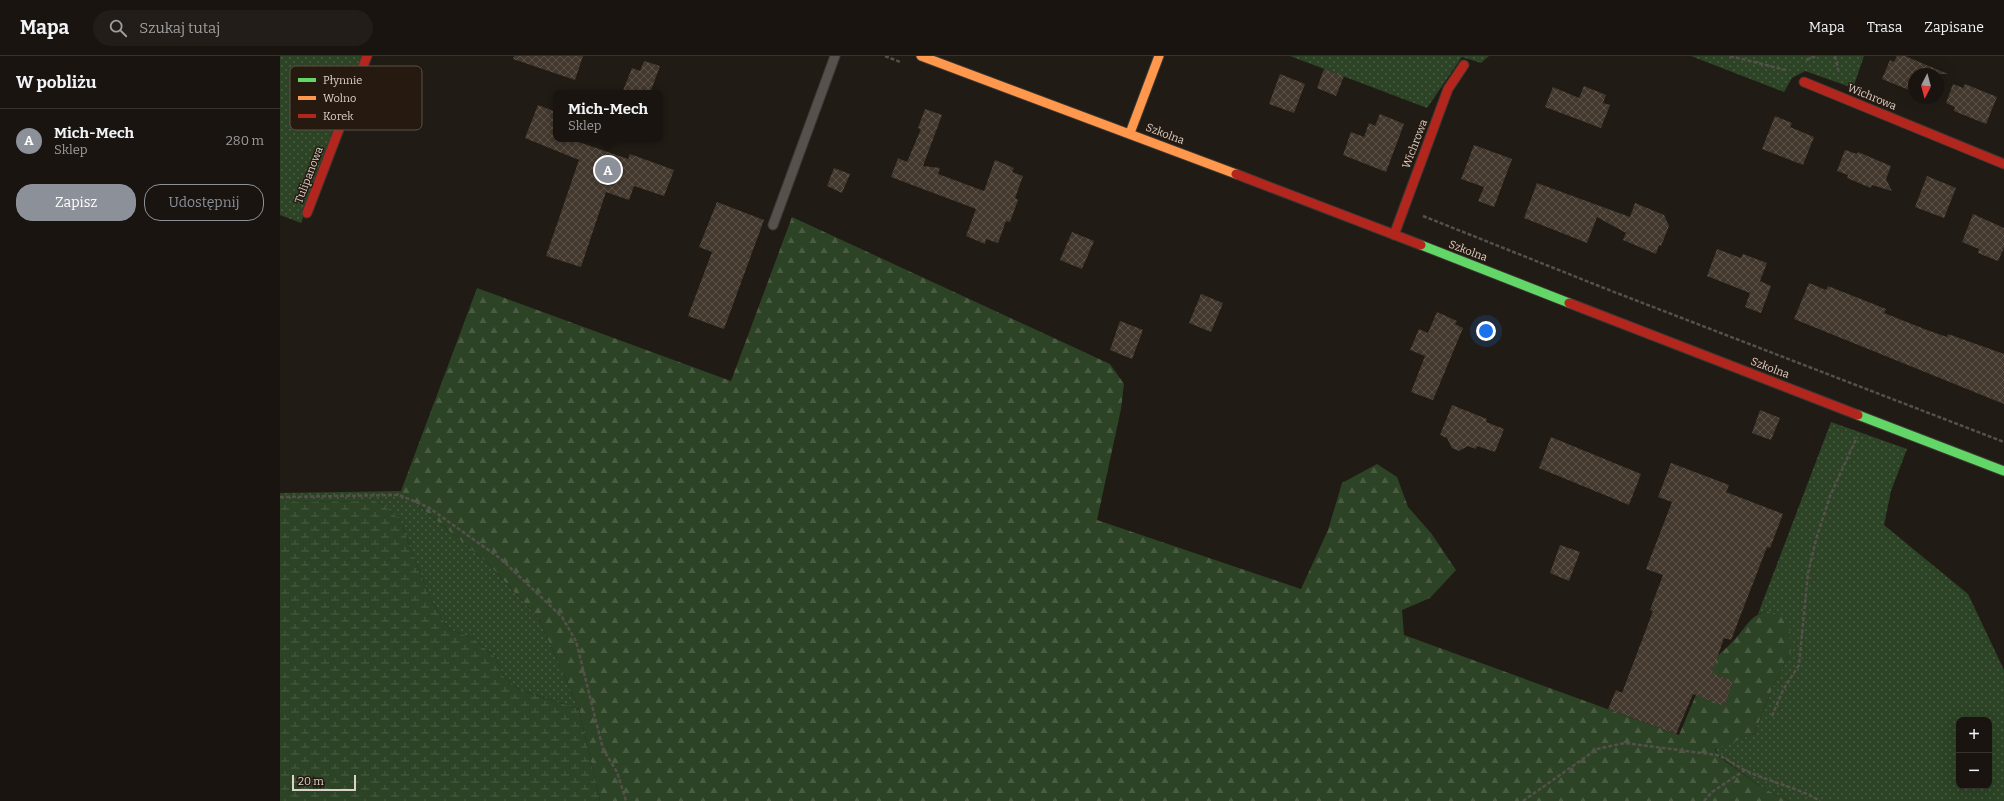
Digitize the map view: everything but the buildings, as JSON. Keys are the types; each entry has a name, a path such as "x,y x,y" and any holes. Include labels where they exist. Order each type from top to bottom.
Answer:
{"street":[{"name":"Tulipanowa","path":"363,66 367,56"},
{"name":"Szkolna","path":"921,56 1130,133 2004,471"},
{"path":"1130,133 1159,56"},
{"name":"Wichrowa","path":"1394,235 1448,89 1464,65"},
{"name":"Wichrowa","path":"1804,82 2004,164"},
{"name":"Tulipanowa","path":"307,213 339,130"}],"lane":[{"path":"773,225 835,56"}],"path":[{"path":"1730,56 1786,70 1804,82"},
{"path":"1772,716 1783,690 1799,665 1808,573 1817,536 1833,490 1866,418"},
{"path":"280,497 399,495 428,507 501,559 562,617 576,641 603,749 617,772 626,801"},
{"path":"1523,801 1597,748 1625,743 1718,756 1731,760 1746,770 1805,792 1820,801"},
{"path":"1704,801 1712,792 1746,770"}],"green space":[{"path":"280,56 366,56 362,66 290,66 290,130 337,130 301,223 280,215"},
{"path":"1290,56 1489,56 1481,63 1462,57 1427,108"},
{"path":"1691,56 1864,56 1853,88 1805,71 1792,78 1784,92"},
{"path":"792,217 1110,364 1124,384 1121,409 1097,520 1301,589 1328,530 1342,483 1377,464 1397,477 1408,507 1431,533 1456,570 1430,598 1402,610 1404,635 1679,735 1710,662 1730,645 1749,622 1760,613 1766,611 1789,620 1791,651 1774,684 1754,734 1715,749 1718,756 1763,788 1789,801 600,801 579,709 539,619 488,563 401,491 477,288 731,381"},
{"path":"1831,422 1907,449 1891,491 1884,525 1968,594 2004,670 2004,801 1789,801 1763,788 1718,755 1715,748 1754,734 1774,684 1791,651 1766,611 1758,614"},
{"path":"401,491 488,563 539,619 579,709 520,690 504,677 495,657 474,639 449,629 433,604 411,551 401,521 385,506 375,501 280,502 280,493"},
{"path":"375,501 385,506 401,521 411,551 433,604 449,629 474,639 495,657 504,677 520,690 579,709 600,801 280,801 280,502"}],"traffic: fast":[{"path":"1421,245 1569,303"},
{"path":"1858,415 2004,471"}],"traffic: slow":[{"path":"921,56 1236,174"},
{"path":"1130,133 1159,56"}],"traffic: jam":[{"path":"363,66 367,56"},
{"path":"1394,235 1448,89 1464,65"},
{"path":"1804,82 2004,164"},
{"path":"307,213 339,130"},
{"path":"1236,174 1421,245"},
{"path":"1569,303 1858,415"}],"place":[{"name":"Mich-Mech","path":"608,170"}]}
